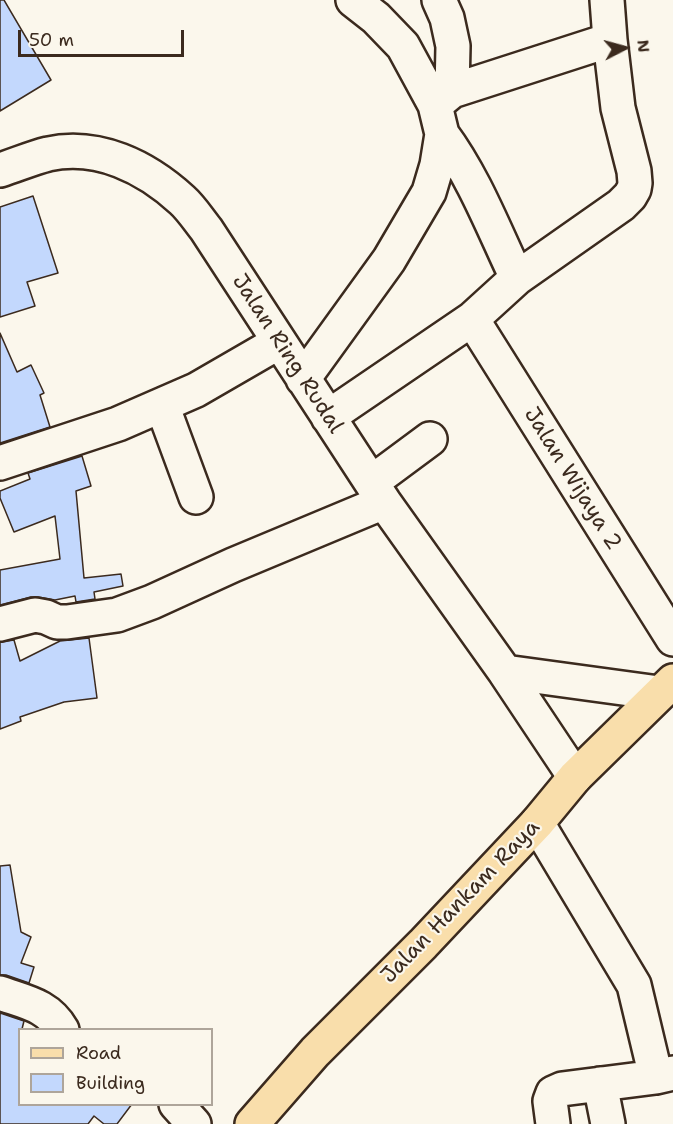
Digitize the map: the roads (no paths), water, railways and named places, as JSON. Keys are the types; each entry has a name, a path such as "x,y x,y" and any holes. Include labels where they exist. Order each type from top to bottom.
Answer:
{"main road":[{"name":"Jalan Hankam Raya","path":"252,1124 315,1052 423,944 537,823 575,777 666,687"}],"street":[{"path":"353,0 376,18 402,46 443,110 454,150 472,182 517,278"},
{"path":"303,379 389,260 429,192 437,165 453,46 447,18 439,0"},
{"path":"328,417 472,319 517,278 621,205 630,196 635,183 634,171 618,108 607,0"},
{"path":"443,110 610,40"},
{"name":"Jalan Ring Rudal","path":"0,170 48,154 84,151 104,154 123,161 160,182 184,201 206,229 378,492 505,672 575,777"},
{"name":"Jalan Wijaya 2","path":"472,319 673,639"},
{"path":"0,463 118,424 162,405 196,390 279,342"},
{"path":"162,405 196,497"},
{"path":"0,624 35,615 57,622 67,622 117,615 152,602 233,565 378,492 430,439"},
{"path":"505,672 666,687"},
{"path":"537,823 634,985 665,1075 562,1089 553,1093 550,1101 553,1124"},
{"path":"0,993 42,1008 53,1016 61,1028"},
{"path":"600,1084 608,1124"},
{"path":"178,1106 194,1124"}]}
